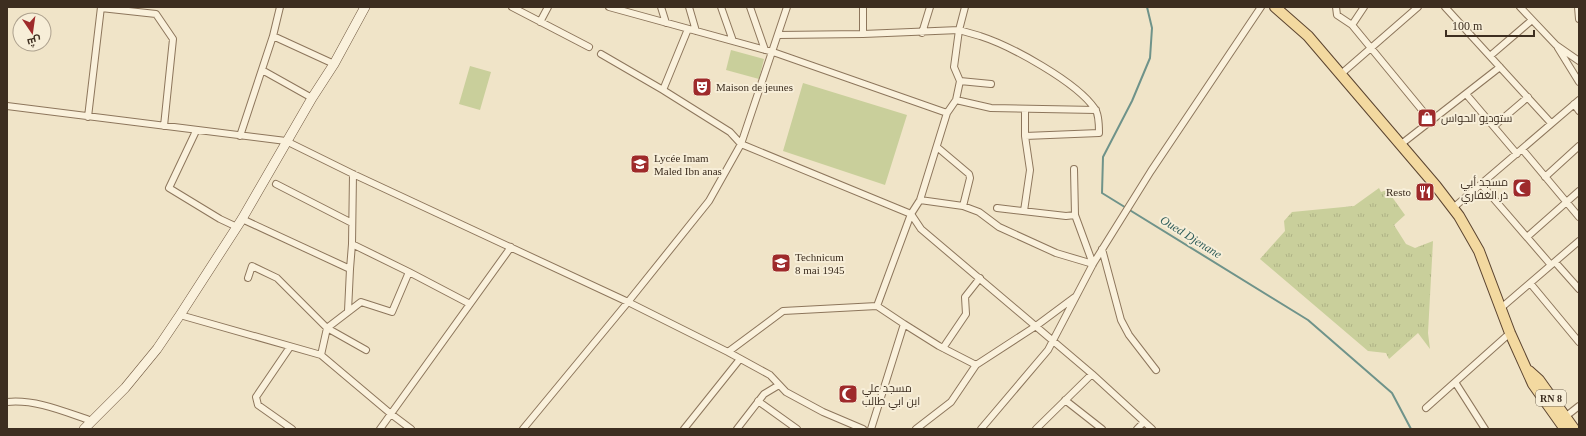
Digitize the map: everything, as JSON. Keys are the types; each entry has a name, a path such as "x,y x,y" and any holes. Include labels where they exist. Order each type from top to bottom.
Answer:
{"main road":[{"path":"84,429 125,388 157,349 180,315 242,219 286,141 334,64 365,7"},
{"name":"RN 8","path":"1275,7 1308,36 1459,216 1479,251 1510,334 1533,384 1566,429"},
{"name":"RN 8","path":"1526,368 1539,380 1574,429"}],"street":[{"path":"240,136 273,36 280,7"},
{"path":"512,7 589,47"},
{"path":"540,22 548,7"},
{"path":"609,7 773,52 947,113"},
{"path":"631,7 633,14"},
{"path":"661,7 666,23"},
{"path":"689,7 696,31"},
{"path":"721,7 733,41"},
{"path":"750,7 765,50"},
{"path":"523,429 709,201 741,144 787,7"},
{"path":"862,7 863,34"},
{"path":"922,33 930,7"},
{"path":"877,306 911,214 920,200 947,113 956,100 960,82 954,67 959,30 965,7"},
{"path":"981,429 1048,350 1076,295 1102,249 1155,164 1261,7"},
{"path":"1336,7 1337,15 1352,25 1431,121"},
{"path":"1352,25 1364,7"},
{"path":"1340,74 1418,7"},
{"path":"1445,7 1551,123"},
{"path":"1520,7 1556,45 1579,61"},
{"path":"1578,7 1579,19"},
{"path":"88,117 101,8 156,14 173,39 164,126"},
{"path":"1490,56 1532,20"},
{"path":"663,90 688,29"},
{"path":"778,35 922,33 959,30 980,36 1028,58 1068,82 1088,99 1096,110 1099,132 1025,136"},
{"path":"273,36 334,64"},
{"path":"1556,45 1579,82"},
{"path":"600,54 663,90 730,132 741,144 911,214 921,229 1092,374 1152,429"},
{"path":"1400,145 1500,68"},
{"path":"262,70 312,98"},
{"path":"1579,76 1579,82"},
{"path":"960,82 991,84"},
{"path":"1466,94 1494,126 1545,177 1579,217"},
{"path":"1494,126 1528,97"},
{"path":"956,100 991,108 1025,110 1096,110"},
{"path":"1453,208 1576,102 1579,111"},
{"path":"7,106 196,131 286,141 353,174 628,302 728,352 770,375 786,392 823,412 863,429"},
{"path":"1024,211 1030,170 1025,136 1025,110"},
{"path":"196,131 169,188 220,219 237,227"},
{"path":"1545,177 1579,146"},
{"path":"937,147 969,174 970,178 963,206"},
{"path":"1074,169 1076,215 1093,264"},
{"path":"348,311 352,244 353,174"},
{"path":"276,184 352,223"},
{"path":"1481,184 1527,237 1579,289"},
{"path":"1527,237 1579,191"},
{"path":"920,200 963,206 979,212 999,227 1056,253 1093,264"},
{"path":"997,208 1066,216 1076,215"},
{"path":"242,219 350,269"},
{"path":"1501,308 1579,242"},
{"path":"352,244 470,304"},
{"path":"380,429 511,247"},
{"path":"1102,249 1121,320 1129,336 1156,370"},
{"path":"248,278 252,266 277,278 327,328 366,350"},
{"path":"321,355 327,328 361,302 392,312 409,272"},
{"path":"943,348 966,314 965,297 980,278"},
{"path":"1530,283 1579,342"},
{"path":"916,429 951,402 976,365 1036,326 1076,295"},
{"path":"728,352 783,311 877,306 943,348 976,365"},
{"path":"180,315 321,355 411,429"},
{"path":"871,429 904,324"},
{"path":"1426,408 1510,334"},
{"path":"290,347 256,397 258,405 292,429"},
{"path":"684,429 740,359"},
{"path":"1036,429 1092,374"},
{"path":"1455,382 1485,429"},
{"path":"737,429 764,394 779,385"},
{"path":"1065,400 1100,428"},
{"path":"7,402 20,401 39,404 92,421"},
{"path":"758,401 797,429"},
{"path":"1565,417 1579,406"},
{"path":"1137,429 1144,422"}],"green space":[{"path":"731,50 764,59 759,79 726,70"},
{"path":"470,66 491,72 480,110 459,104"},
{"path":"803,83 907,115 885,185 783,151"},
{"path":"1379,188 1381,192 1387,190 1405,215 1394,225 1406,244 1415,248 1433,241 1428,333 1430,349 1418,333 1389,359 1386,353 1368,351 1260,259 1285,231 1284,221 1292,212 1354,206"}],"waterway":[{"name":"Oued Djenane","path":"1147,7 1152,28 1150,58 1132,101 1103,157 1102,193 1308,320 1392,393 1411,429"}],"place":[{"name":"Maison de jeunes","path":"702,87"},
{"name":"ستوديو الحواس","path":"1427,118"},
{"name":"Lycée Imam Maled Ibn anas","path":"640,164"},
{"name":"مسجد أبي ذر الغفاري","path":"1522,188"},
{"name":"Resto","path":"1425,192"},
{"name":"Technicum 8 mai 1945","path":"781,263"},
{"name":"مسجد علي ابن ابي طالب","path":"848,394"}]}
